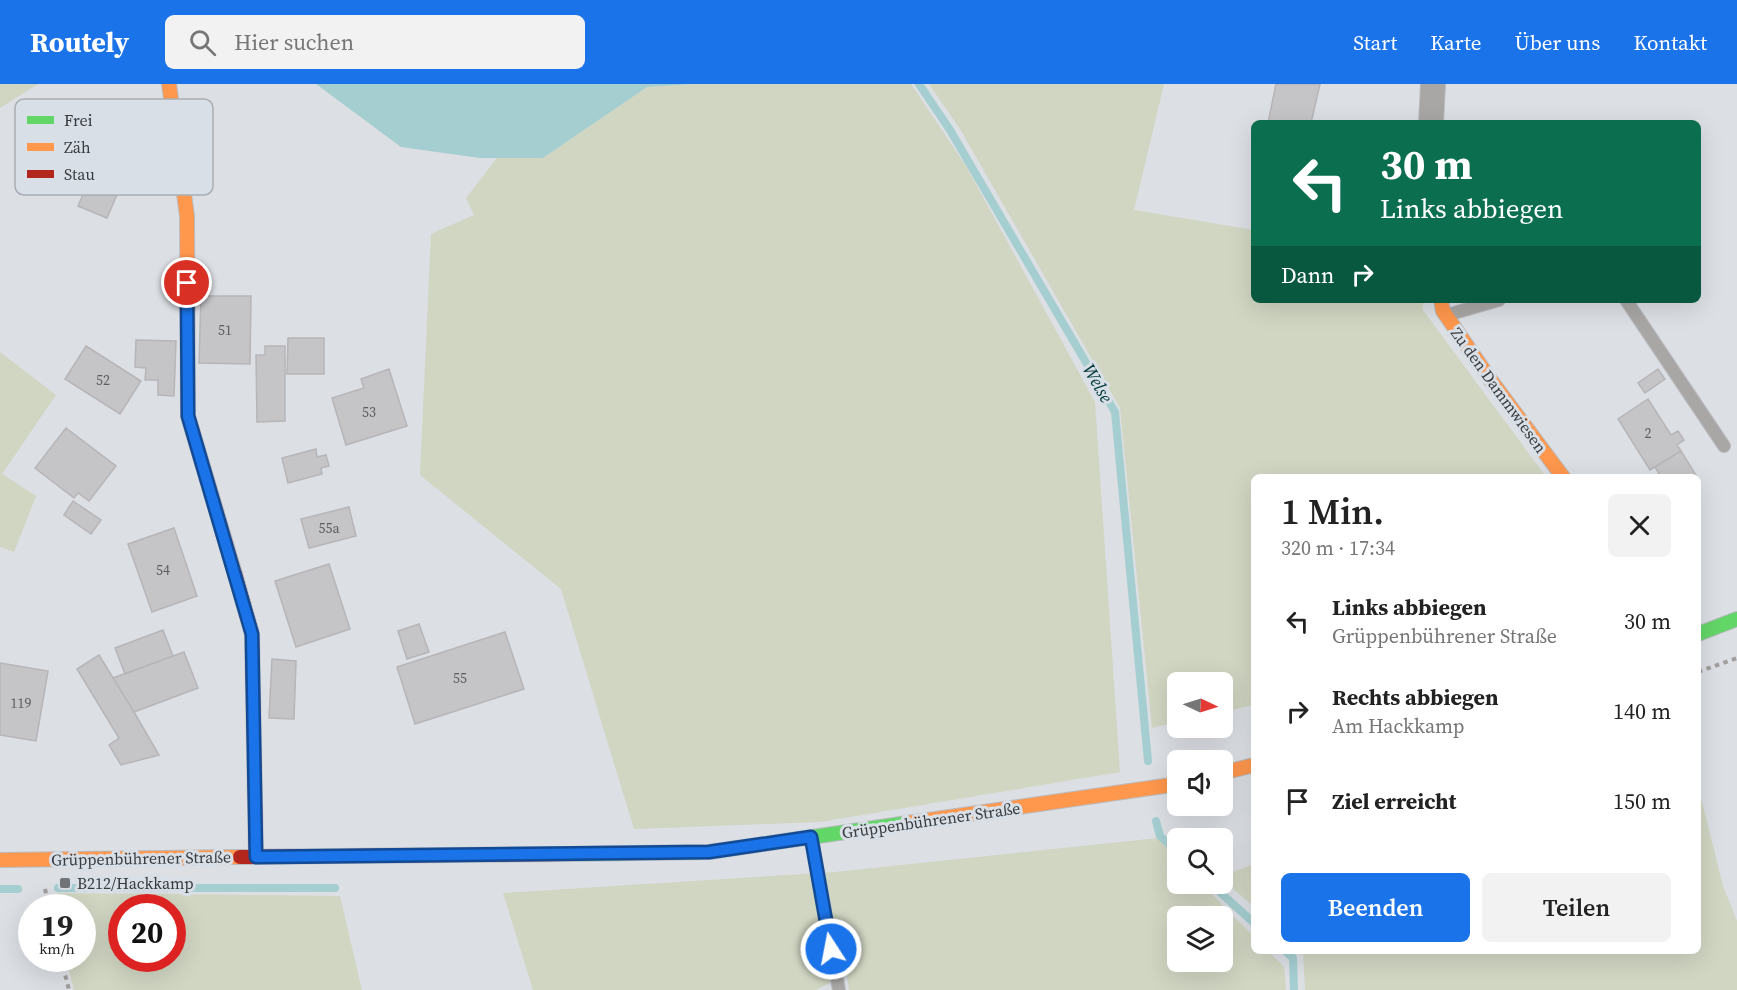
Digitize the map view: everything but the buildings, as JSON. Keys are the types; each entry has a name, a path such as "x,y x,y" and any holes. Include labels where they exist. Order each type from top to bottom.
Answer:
{"main road":[{"path":"169,84 172,99"},
{"path":"184,195 187,216 188,416 252,634 256,857"},
{"name":"Zu den Dammwiesen","path":"1442,303 1446,316 1492,382 1561,474"},
{"path":"1701,633 1737,619"},
{"path":"1233,770 1251,766"},
{"name":"Grüppenbührener Straße","path":"0,860 709,852 1167,786"}],"street":[{"path":"1431,120 1433,84"}],"lane":[{"path":"1446,316 1489,303"},
{"path":"1628,303 1724,446"},
{"path":"811,837 838,990"}],"path":[{"path":"1701,671 1737,658"},
{"path":"64,972 69,990"}],"green space":[{"path":"0,84 38,84 0,108"},
{"path":"693,84 911,84 966,166 1095,402 1120,772 820,822 634,829 561,589 420,475 431,234 474,215 466,198 497,158 543,158 647,87"},
{"path":"929,84 1164,84 1134,210 1251,230 1251,303 1423,303 1423,310 1544,474 1251,474 1251,706 1233,710 1233,672 1167,672 1167,724 1152,728 1120,408 960,129"},
{"path":"0,352 56,395 2,474 36,496 14,552 0,547"},
{"path":"1701,798 1723,886 1737,921 1737,990 1305,990 1303,954 1701,954"},
{"path":"1158,838 1167,847 1167,894 1212,894 1224,906 1167,906 1167,972 1233,972 1233,916 1251,934 1251,954 1271,954 1284,967 1286,990 849,990 847,975 815,990 533,990 503,893 835,872"},
{"path":"1251,865 1251,904 1233,889 1233,872"},
{"path":"57,893 151,894 108,894 108,972 186,972 186,894 340,896 362,990 74,990 69,972 96,972 96,894"}],"water":[{"path":"316,84 693,84 647,87 543,158 480,158 401,147"}],"waterway":[{"name":"Welse","path":"919,84 950,130 1115,412 1148,761"},
{"name":"Welse","path":"1156,821 1160,836 1167,842"},
{"path":"58,888 335,888"},
{"path":"0,889 18,889"},
{"name":"Welse","path":"1222,894 1251,920"},
{"name":"Welse","path":"1288,954 1293,958 1294,990"}],"traffic: fast":[{"path":"1701,633 1737,619"},
{"path":"565,854 709,852 908,823"}],"traffic: slow":[{"path":"169,84 171,99"},
{"path":"184,195 187,216 188,416 235,574"},
{"path":"1442,303 1443,311 1492,382 1561,474"},
{"path":"1233,770 1251,766"},
{"path":"908,823 1167,786"},
{"path":"0,860 240,857"}],"traffic: jam":[{"path":"235,574 252,634 256,857"},
{"path":"240,857 565,854"}],"place":[{"name":"B212/Hackkamp","path":"65,883"}],"route":[{"path":"187,283 188,416 252,634 256,857 709,852 811,837 831,949"}]}
